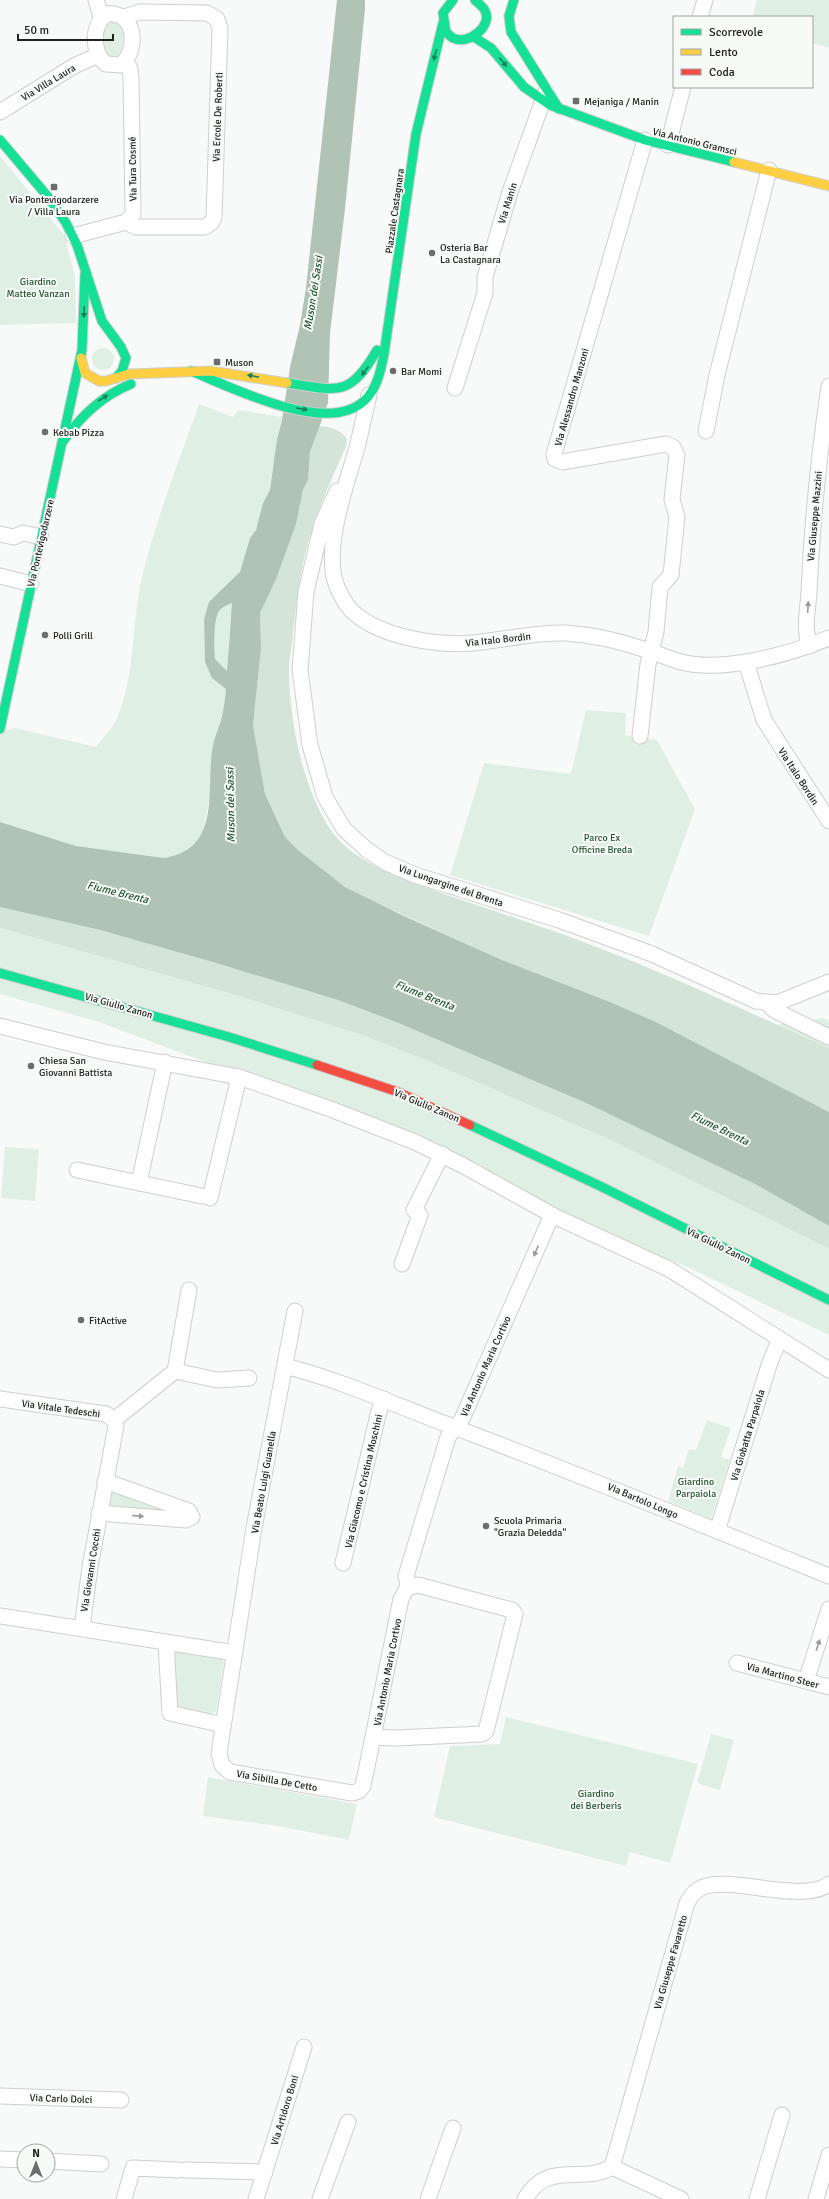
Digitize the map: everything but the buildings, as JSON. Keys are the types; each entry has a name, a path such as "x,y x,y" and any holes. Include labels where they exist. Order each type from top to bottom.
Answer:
{"main road":[{"path":"437,0 450,35 463,40"},
{"path":"443,19 445,8 453,0"},
{"path":"485,23 513,0"},
{"name":"Via Antonio Gramsci","path":"513,0 508,13 508,22 511,32 534,69 545,96 558,109"},
{"path":"476,1 493,1"},
{"path":"453,51 463,40 474,37 481,32 485,23 485,14 476,1"},
{"name":"Piazzale Castagnara","path":"337,413 358,405 369,394 381,369 416,134 443,19"},
{"path":"485,23 493,31"},
{"name":"Via Antonio Gramsci","path":"474,37 491,48 524,87 545,96 558,109 645,140 829,186"},
{"name":"Via Antonio Gramsci","path":"507,42 534,69"},
{"name":"Piazzale Castagnara","path":"427,87 444,63"},
{"name":"Via Pontevigodarzere","path":"0,140 49,198 73,236 98,311 107,329 125,353 165,372"},
{"name":"Via Pontevigodarzere","path":"0,729 63,441 65,422 81,354 85,274"},
{"path":"103,336 116,340"},
{"name":"Piazzale Castagnara","path":"334,390 347,386 359,378 385,339"},
{"name":"Via Pontevigodarzere","path":"90,340 81,354 86,373 99,381 106,381 129,374 165,372 228,372 334,390"},
{"path":"116,378 124,367 125,353"},
{"name":"Via Pontevigodarzere","path":"191,372 274,404 337,413"},
{"path":"63,441 75,424 93,405 104,396 120,388 139,382 186,378 214,381"},
{"name":"Via Pontevigodarzere","path":"94,392 106,381"},
{"path":"75,424 86,401"},
{"name":"Via Giulio Zanon","path":"0,973 229,1037 341,1072 398,1092 600,1186 829,1300"}],"street":[{"path":"96,0 102,18"},
{"path":"700,16 705,0"},
{"name":"Via Ercole De Roberti","path":"124,17 140,12 207,13 217,19 220,28 214,218 211,223 204,226 136,227 126,222"},
{"path":"112,13 124,17 130,28 132,44 126,61 121,65 113,66 106,64 98,55 95,41 96,29 102,18 112,13"},
{"name":"Via Villa Laura","path":"0,112 74,66 98,55"},
{"name":"Via Tura Cosmé","path":"126,61 130,69 131,79 133,214 126,222"},
{"path":"668,145 683,88"},
{"name":"Via Manin","path":"455,388 485,293 485,277 510,192 545,96"},
{"name":"Via Alessandro Manzoni","path":"640,736 651,651 656,632 660,587 671,575 677,517 672,503 677,455 676,450 666,444 562,462 555,460 554,454 645,140"},
{"path":"706,431 717,375 769,170"},
{"path":"73,236 126,222"},
{"name":"Via Giuseppe Mazzini","path":"810,646 806,632 825,444 829,386"},
{"name":"Via Italo Bordin","path":"369,394 338,516 332,569 338,590 350,609 370,624 389,632 437,642 471,643 564,633 617,641 683,662 715,664 746,662 810,646 829,638"},
{"path":"337,413 351,414 361,426"},
{"name":"Via Lungargine del Brenta","path":"344,491 337,491 322,524 306,592 300,670 310,745 325,797 344,829 367,850 385,862 415,875 559,920 652,954 743,996 767,1003"},
{"path":"0,534 14,537 23,533 41,537"},
{"path":"0,576 31,584"},
{"name":"Via Italo Bordin","path":"746,662 764,720 829,821"},
{"path":"767,1003 795,997 829,982"},
{"path":"767,1003 774,1010 829,1037"},
{"path":"0,1027 104,1052 165,1062 239,1077 333,1110 442,1154 552,1215 669,1269 779,1340 829,1370"},
{"path":"139,1182 165,1062"},
{"path":"77,1170 206,1197 239,1077"},
{"path":"402,1264 420,1215 414,1210 442,1154"},
{"name":"Via Antonio Maria Cortivo","path":"410,1587 406,1576 421,1522 448,1437 462,1419 472,1399 552,1215"},
{"path":"189,1290 175,1370 217,1380 249,1378"},
{"name":"Via Beato Luigi Guanella","path":"235,1653 254,1528 295,1311"},
{"name":"Via Giobatta Parpaiola","path":"717,1531 770,1362 779,1340"},
{"path":"285,1366 384,1399 455,1428"},
{"name":"Via Vitale Tedeschi","path":"0,1399 106,1414 114,1420 175,1370"},
{"name":"Via Giacomo e Cristina Moschini","path":"343,1563 379,1411 384,1399"},
{"name":"Via Giovanni Cocchi","path":"82,1628 99,1513 116,1426 114,1420"},
{"name":"Via Bartolo Longo","path":"455,1428 577,1473 829,1576"},
{"path":"99,1513 186,1520 192,1517 189,1511 105,1481"},
{"name":"Via Antonio Maria Cortivo","path":"352,1793 359,1791 363,1786 401,1599 404,1592 410,1587 418,1585 512,1610 515,1614 486,1731 482,1734 395,1738 374,1737"},
{"path":"806,1681 829,1609"},
{"path":"0,1616 235,1653"},
{"path":"166,1643 170,1713 223,1725"},
{"name":"Via Sibilla De Cetto","path":"235,1653 223,1725 219,1760 222,1766 230,1772 352,1793"},
{"name":"Via Martino Steer","path":"738,1663 829,1687"},
{"name":"Via Giuseppe Favaretto","path":"612,2167 687,1903 693,1893 700,1888 718,1885 809,1890 829,1884"},
{"name":"Via Artidoro Boni","path":"256,2199 304,2047"},
{"name":"Via Carlo Dolci","path":"0,2096 121,2100"},
{"path":"757,2199 782,2115"},
{"path":"320,2199 348,2122"},
{"path":"428,2199 453,2128"},
{"path":"816,2199 829,2155"},
{"path":"0,2159 16,2160"},
{"path":"56,2161 101,2164"},
{"path":"525,2199 532,2186 546,2179 600,2172 612,2167 681,2199"},
{"path":"124,2199 133,2168 265,2172"}],"green space":[{"path":"757,0 829,0 829,48 813,43 813,16 752,16"},
{"path":"116,19 124,27 125,45 120,58 111,60 103,45 102,36 109,20"},
{"name":"Giardino Matteo Vanzan","path":"0,156 64,235 75,276 76,323 0,325"},
{"path":"103,348 111,351 114,359 111,367 103,370 95,367 92,359 95,351"},
{"path":"199,404 233,417 238,410 282,417 277,439 270,490 263,503 256,530 250,538 240,573 230,620 226,689 222,716 213,745 210,795 203,833 198,841 188,851 177,856 164,858 76,846 0,822 0,732 15,728 96,747 110,730 117,718 127,684 142,577 168,490"},
{"name":"Parco Ex Officine Breda","path":"586,710 626,713 625,735 657,740 695,809 649,936 450,875 484,763 571,774"},
{"path":"0,928 239,996 365,1036 423,1059 604,1137 829,1249 829,1335 683,1265 615,1241 444,1152 99,1022 0,994"},
{"path":"824,1018 829,1021 829,1048 775,1025"},
{"path":"5,1147 39,1149 35,1201 1,1198"},
{"name":"Giardino Parpaiola","path":"707,1420 731,1428 721,1457 730,1460 711,1519 668,1501 678,1466 683,1468 689,1449 696,1450"},
{"path":"112,1489 168,1509 167,1513 109,1506"},
{"path":"178,1650 220,1657 224,1662 216,1712 208,1715 177,1707 173,1655"},
{"name":"Giardino dei Berberis","path":"506,1717 698,1764 670,1863 630,1852 626,1866 434,1817 450,1746 500,1744"},
{"path":"711,1734 734,1740 720,1790 697,1783"},
{"path":"208,1777 357,1804 349,1840 278,1826 203,1816"}],"shaded area":[{"path":"319,426 335,429 347,439 346,446 316,519 304,558 297,600 289,667 292,709 299,752 313,795 332,832 352,852 393,875 573,938 686,984 829,1048 829,1112 656,1022 610,1002 502,960 345,887 298,850 285,837 265,794 253,725 261,649 260,613 296,524 303,490 308,480 310,452"},
{"path":"0,907 100,930 216,963 338,1000 396,1022 586,1103 755,1184 829,1226 829,1249 604,1137 423,1059 365,1036 239,996 0,928"}],"water":[{"path":"337,0 365,0 345,209 330,333 328,403 310,452 308,480 303,490 296,524 276,579 260,613 261,649 253,725 265,794 285,837 298,850 345,887 404,916 502,960 610,1002 656,1022 829,1112 829,1226 755,1184 586,1103 396,1022 338,1000 216,963 100,930 0,907 0,822 76,846 164,858 183,852 195,843 203,830 208,815 210,798 213,745 222,716 226,689 212,678 205,662 204,620 209,602 240,572 250,538 256,530 263,503 270,490 277,439 282,420 290,367 300,325 306,288","holes":["232,603 227,671 215,659 215,628 219,611 223,607"]}],"traffic: fast":[{"path":"453,0 443,13 446,32 452,38 459,40 472,37 483,27 486,21 484,9 475,0"},
{"path":"514,0 509,16 511,32 559,109"},
{"path":"191,371 253,397 303,411 327,413 347,410 364,401 372,391 378,379 383,360 416,134 443,23"},
{"path":"474,37 491,48 524,87 550,105 645,140 734,162"},
{"path":"0,140 49,198 66,223 77,245 102,321 121,347 126,358 122,371 116,378"},
{"path":"0,729 82,350 85,274"},
{"path":"287,383 318,388 340,388 349,384 358,377 377,350"},
{"path":"64,440 85,414 93,407 111,394 131,384"},
{"path":"0,973 229,1037 317,1065"},
{"path":"470,1125 600,1186 829,1300"}],"traffic: slow":[{"path":"734,162 829,186"},
{"path":"81,358 85,373 99,381 106,381 129,374 211,371 287,383"}],"traffic: jam":[{"path":"317,1065 398,1092 470,1125"}],"place":[{"name":"Mejaniga / Manin","path":"576,101"},
{"name":"Via Pontevigodarzere / Villa Laura","path":"54,187"},
{"name":"Osteria Bar La Castagnara","path":"432,253"},
{"name":"Muson","path":"217,362"},
{"name":"Bar Momi","path":"393,371"},
{"name":"Kebab Pizza","path":"45,432"},
{"name":"Polli Grill","path":"45,635"},
{"name":"Chiesa San Giovanni Battista","path":"31,1066"},
{"name":"FitActive","path":"81,1320"},
{"name":"Scuola Primaria \"Grazia Deledda\"","path":"486,1526"}],"water label":[{"name":"Muson dei Sassi","path":"313,293"},
{"name":"Muson dei Sassi","path":"230,805"},
{"name":"Fiume Brenta","path":"118,892"},
{"name":"Fiume Brenta","path":"425,995"},
{"name":"Fiume Brenta","path":"720,1128"}]}
